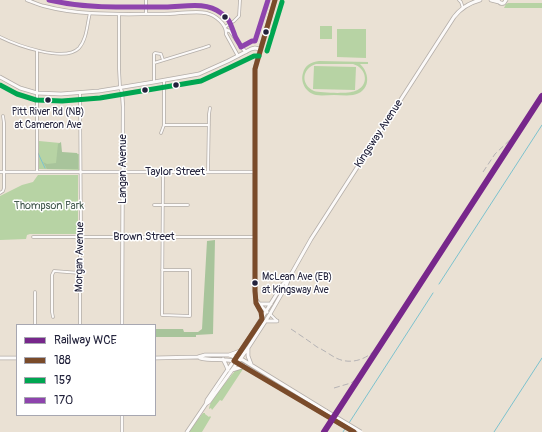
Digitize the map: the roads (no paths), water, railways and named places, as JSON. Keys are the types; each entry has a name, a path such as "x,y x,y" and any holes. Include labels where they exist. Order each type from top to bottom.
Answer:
{"main road":[{"path":"262,318 255,298 255,69 275,0"},
{"name":"Kingsway Avenue","path":"187,432 236,362 241,351 336,199 454,18 470,3 480,0"},
{"path":"491,0 501,3 507,0"},
{"path":"0,77 20,88 37,93 80,93 164,81 199,74 254,48 260,49"},
{"name":"Kingsway Avenue","path":"238,358 248,348 270,314 286,286 288,278"},
{"path":"255,298 270,314"},
{"path":"259,304 271,304"},
{"path":"265,322 277,321"},
{"path":"248,348 248,356 251,364"},
{"path":"229,356 241,351"},
{"path":"156,358 198,357 205,355 238,358 251,364 354,432"},
{"path":"198,357 204,359 223,359 245,366 325,413 361,432"},
{"path":"0,358 16,358"},
{"path":"223,359 230,370 245,366"}],"street":[{"path":"27,0 55,9 90,13 205,13 215,17 230,31 246,52"},
{"path":"146,0 146,14"},
{"path":"238,56 226,34 226,28 239,16 240,0"},
{"path":"459,0 463,8"},
{"path":"0,37 37,51 63,54 71,53 76,51 83,42 90,13"},
{"name":"Langan Avenue","path":"119,14 119,69 123,107 122,324"},
{"path":"154,63 209,46"},
{"path":"37,51 37,172"},
{"path":"154,82 154,54 159,53 163,60"},
{"path":"162,133 164,125 164,81"},
{"name":"Morgan Avenue","path":"80,93 80,324"},
{"path":"208,172 210,108"},
{"path":"0,193 4,190 4,123 2,116"},
{"path":"164,125 209,125"},
{"name":"Taylor Street","path":"0,172 255,172"},
{"path":"162,270 190,270 190,316 162,316 162,270 163,237 163,172"},
{"path":"154,205 188,205"},
{"name":"Brown Street","path":"33,237 255,237"},
{"path":"53,317 52,275 54,271 80,273"},
{"path":"35,292 35,324"},
{"path":"270,314 277,321"},
{"path":"122,416 122,432"}],"waterway":[{"path":"439,284 542,125"},
{"path":"38,153 45,168"},
{"path":"349,423 433,293"},
{"path":"494,432 542,358"},
{"path":"343,432 346,427"}],"railway":[{"path":"326,432 542,99"},
{"path":"483,172 495,154 514,136"},
{"path":"291,329 317,347 341,360 352,361 363,359 376,349"},
{"path":"334,388 351,383 359,377"}],"rail line":[{"name":"WCE","path":"324,432 542,96"}],"place":[{"name":"Pitt River Rd (NB) at Cameron Ave","path":"48,100"},
{"name":"McLean Ave (EB) at Kingsway Ave","path":"255,283"}],"park label":[{"name":"Thompson Park","path":"49,206"}]}
